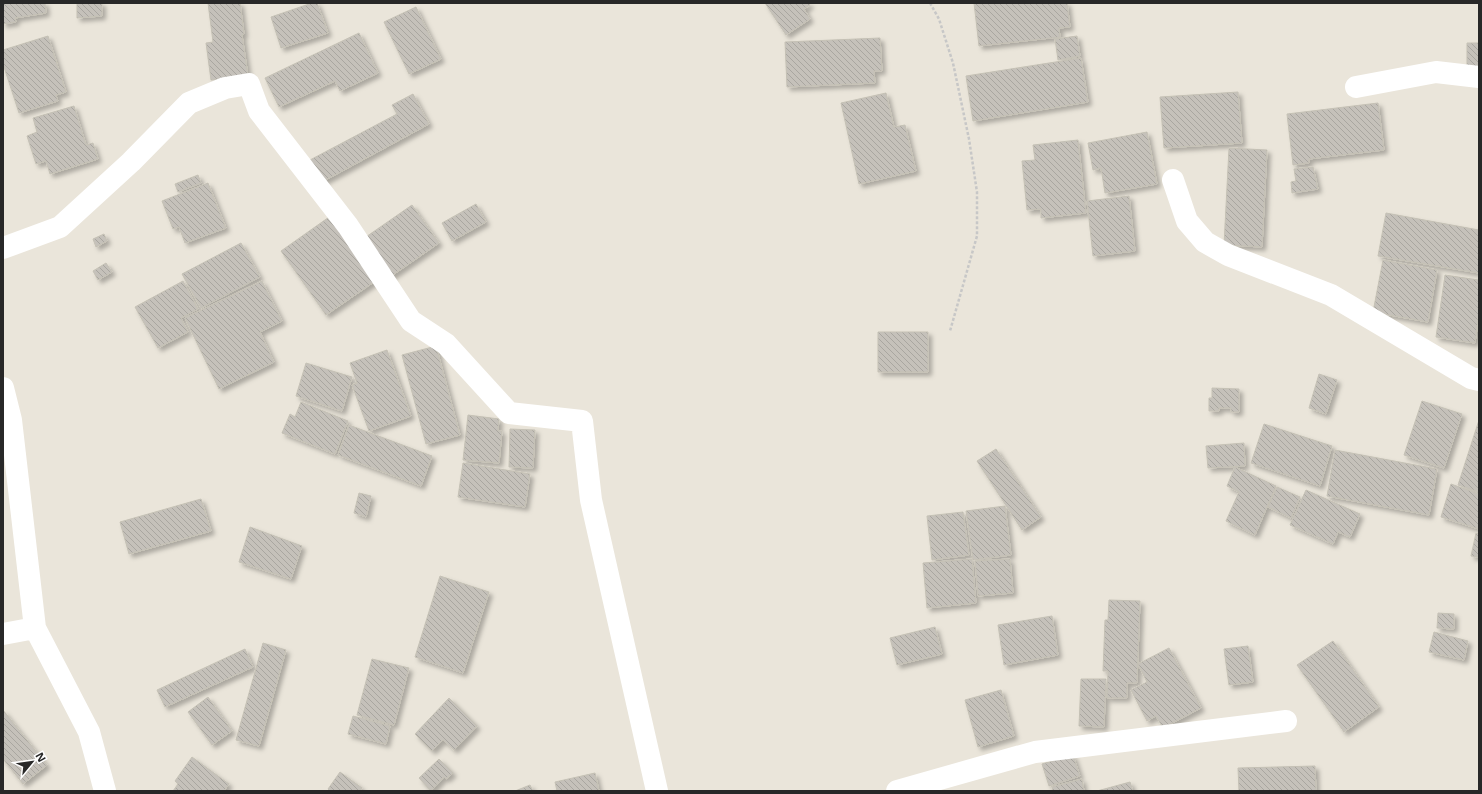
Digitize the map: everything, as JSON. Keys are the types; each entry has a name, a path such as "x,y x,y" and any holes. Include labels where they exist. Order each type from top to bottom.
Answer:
{"street":[{"path":"1356,87 1436,72 1479,77"},
{"path":"3,248 60,227 130,162 189,103 226,88 249,84 259,111 348,226 411,321 446,344 509,413 582,421 591,500 657,791"},
{"path":"1173,180 1187,221 1205,242 1228,255 1331,295 1471,378 1479,380"},
{"path":"3,388 10,420 34,628 89,732 106,791"},
{"path":"3,634 34,628"},
{"path":"898,791 1035,752 1286,722"}],"path":[{"path":"930,3 939,19 953,63 969,139 977,192 977,236 950,331"}],"building":[{"path":"3,3 45,3 46,13 15,18 16,22 3,24"},
{"path":"77,3 102,3 102,16 77,18"},
{"path":"208,3 240,3 244,34 242,35 248,76 211,80 206,43 213,42"},
{"path":"312,3 317,3 328,33 281,48 271,17"},
{"path":"765,3 809,3 810,5 804,9 810,19 786,35"},
{"path":"974,3 1067,3 1070,27 1059,28 1060,37 979,46"},
{"path":"416,7 441,59 409,74 384,22"},
{"path":"359,33 378,73 340,91 335,81 279,107 265,78"},
{"path":"48,36 66,92 56,95 58,101 19,113 3,64 3,50"},
{"path":"1077,36 1080,56 1058,60 1055,39"},
{"path":"880,38 882,71 874,71 875,83 787,87 785,42"},
{"path":"1467,43 1479,43 1479,67 1467,67"},
{"path":"1081,58 1088,102 973,121 966,76"},
{"path":"1238,92 1242,143 1164,148 1160,97"},
{"path":"886,93 894,127 905,125 916,171 859,184 841,103"},
{"path":"413,94 429,124 322,182 310,160 397,114 392,105"},
{"path":"1378,103 1384,150 1309,159 1309,163 1293,165 1287,114"},
{"path":"74,106 86,145 93,143 98,159 50,174 46,161 36,164 27,136 37,132 33,118"},
{"path":"1147,132 1157,184 1105,193 1101,168 1093,170 1088,143"},
{"path":"1078,140 1086,213 1041,218 1041,209 1027,210 1022,161 1035,160 1033,145"},
{"path":"1229,148 1267,150 1262,247 1224,245"},
{"path":"1313,167 1318,189 1292,193 1291,182 1296,181 1294,169"},
{"path":"198,175 201,183 178,192 175,184"},
{"path":"208,183 226,228 185,243 179,227 173,229 162,201"},
{"path":"1129,196 1135,251 1093,256 1087,201"},
{"path":"476,204 486,222 452,241 442,223"},
{"path":"412,205 439,243 390,277 363,239"},
{"path":"1386,213 1479,230 1479,273 1378,256"},
{"path":"332,215 377,280 326,315 281,251"},
{"path":"104,234 107,241 96,247 93,239"},
{"path":"241,243 260,277 201,308 182,274"},
{"path":"1383,260 1437,270 1428,322 1373,312"},
{"path":"106,263 112,272 98,280 93,271"},
{"path":"1445,275 1479,280 1479,313 1475,343 1436,337"},
{"path":"183,281 198,309 181,318 188,332 158,348 135,307"},
{"path":"262,281 282,321 260,332 274,362 219,389 185,318"},
{"path":"878,332 928,332 928,372 878,372"},
{"path":"436,346 460,435 426,444 402,355"},
{"path":"387,350 411,416 369,431 352,385 357,383 350,363"},
{"path":"306,363 352,377 342,411 296,396"},
{"path":"1319,374 1337,380 1326,414 1309,408"},
{"path":"1212,388 1239,389 1239,412 1231,412 1231,408 1219,408 1219,411 1209,411 1209,398 1212,398"},
{"path":"1422,401 1462,414 1444,468 1404,455"},
{"path":"301,402 348,421 335,454 282,433 290,414 295,417"},
{"path":"468,415 499,419 498,431 502,431 499,463 463,460"},
{"path":"1479,420 1479,492 1458,485"},
{"path":"1264,424 1332,446 1320,486 1251,463"},
{"path":"349,425 432,456 421,486 338,455"},
{"path":"510,429 535,430 533,468 509,467"},
{"path":"1244,443 1245,466 1208,468 1206,446"},
{"path":"996,449 1041,517 1022,530 977,461"},
{"path":"1335,450 1437,469 1429,515 1327,496"},
{"path":"463,463 530,474 525,507 458,497"},
{"path":"1235,467 1276,486 1255,535 1226,521 1239,492 1227,486"},
{"path":"1451,484 1479,494 1479,529 1441,517"},
{"path":"1277,487 1300,497 1291,518 1268,507"},
{"path":"1306,490 1360,514 1350,537 1338,532 1333,544 1290,525"},
{"path":"359,493 371,496 366,517 354,513"},
{"path":"201,499 211,531 129,554 120,522"},
{"path":"1005,506 1011,555 973,560 966,511"},
{"path":"963,512 969,555 932,560 927,516"},
{"path":"250,527 302,546 291,579 239,562"},
{"path":"1476,533 1479,534 1479,557 1471,556"},
{"path":"972,559 976,603 927,608 923,563"},
{"path":"1010,559 1013,593 978,596 975,561"},
{"path":"440,576 489,592 463,673 415,657"},
{"path":"1109,600 1140,601 1137,683 1127,683 1127,698 1107,698 1108,671 1103,671 1105,620 1108,620"},
{"path":"1438,613 1454,614 1454,629 1437,628"},
{"path":"1052,616 1058,655 1004,665 998,625"},
{"path":"935,627 942,654 897,665 890,638"},
{"path":"1434,632 1468,641 1464,660 1429,652"},
{"path":"1333,641 1379,707 1344,732 1297,665"},
{"path":"263,643 286,650 259,746 236,740"},
{"path":"1248,646 1253,682 1229,685 1224,649"},
{"path":"1169,648 1201,708 1163,728 1156,716 1147,721 1131,690 1147,682 1138,664"},
{"path":"245,649 253,667 165,707 157,690"},
{"path":"372,659 409,668 394,725 357,715"},
{"path":"1081,679 1106,679 1104,727 1079,726"},
{"path":"1001,690 1014,736 978,747 965,700"},
{"path":"208,697 232,731 212,745 188,712"},
{"path":"449,698 477,726 454,750 443,740 432,751 415,734"},
{"path":"3,710 47,765 23,784 3,759"},
{"path":"353,716 390,726 386,744 348,734"},
{"path":"1073,755 1080,776 1049,786 1042,764"},
{"path":"192,757 229,784 224,791 173,791 178,784 175,781"},
{"path":"439,759 453,773 446,779 444,777 431,791 419,778"},
{"path":"1315,766 1316,791 1239,791 1238,768"},
{"path":"340,772 362,788 360,791 330,791 328,789"},
{"path":"595,773 599,791 557,791 555,782"},
{"path":"1082,779 1084,791 1053,791 1052,787"},
{"path":"1130,782 1133,791 1097,791"},
{"path":"530,785 533,791 515,791"}]}
